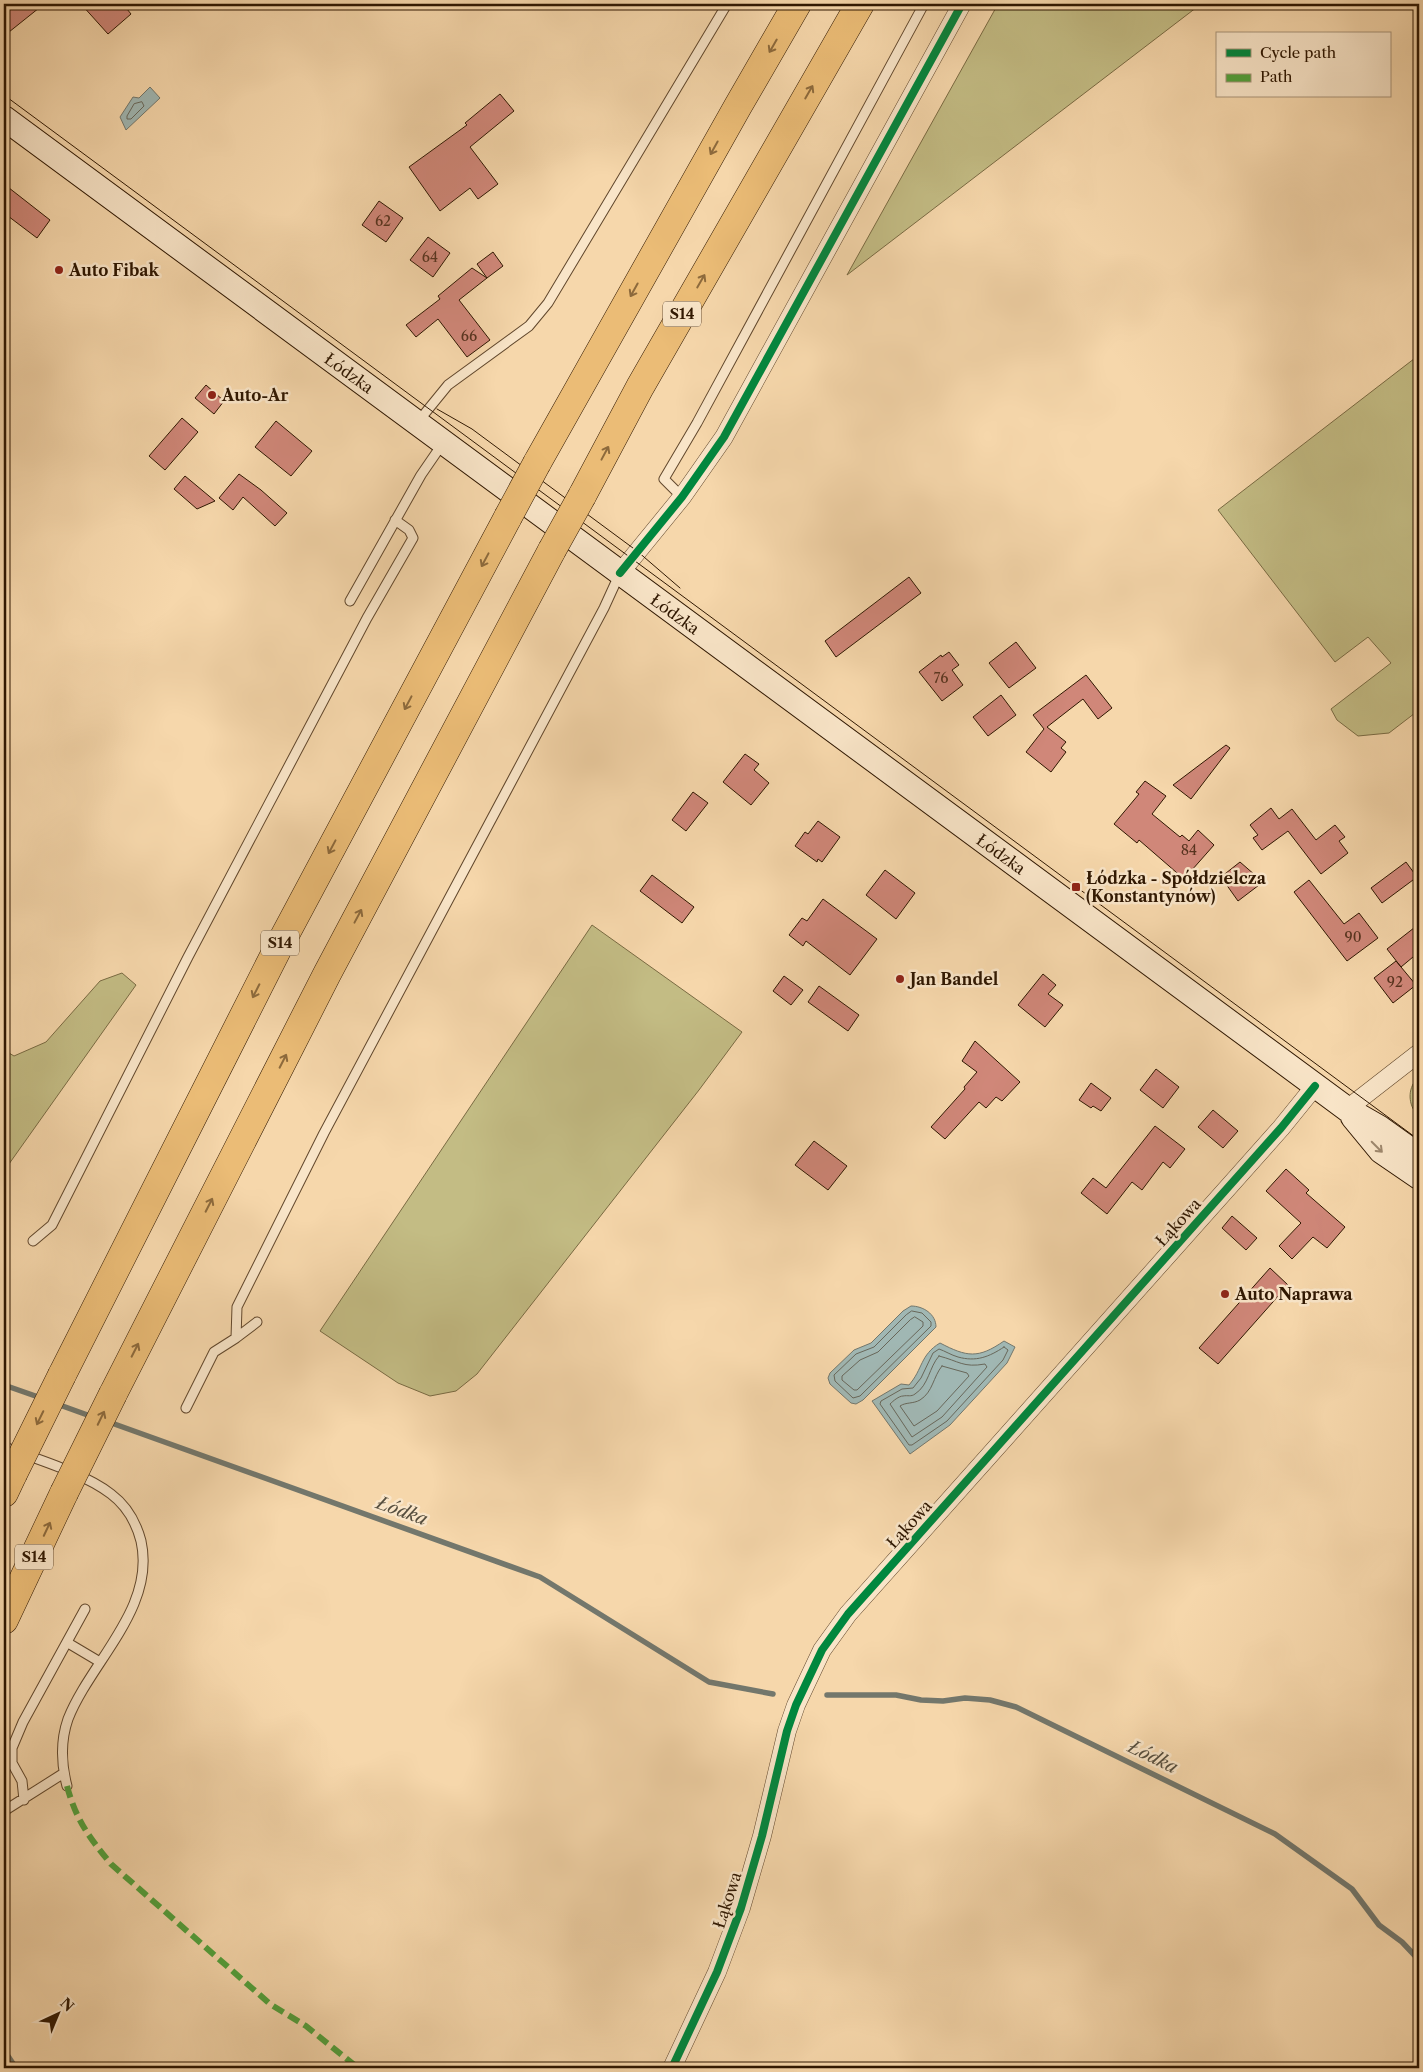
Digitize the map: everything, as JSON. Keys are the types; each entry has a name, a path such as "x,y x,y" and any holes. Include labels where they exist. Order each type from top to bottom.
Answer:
{"highway":[{"name":"S14","path":"8,1483 277,950 537,464 797,4"},
{"name":"S14","path":"4,1620 113,1394 327,974 640,387 860,4"}],"main road":[{"name":"Łódzka","path":"4,118 1315,1086 1419,1156"},
{"name":"Łódzka","path":"1347,1109 1381,1152 1419,1177"}],"street":[{"path":"620,573 682,497 724,437 962,4"},
{"path":"1347,1109 1419,1053"},
{"name":"Łąkowa","path":"672,2068 717,1972 741,1908 762,1836 787,1731 807,1680 822,1650 848,1614 1281,1128 1315,1086"}],"lane":[{"path":"417,423 448,385 529,326 548,303 727,4"},
{"path":"682,497 664,479 697,423 924,4"},
{"path":"350,601 421,475 443,443"},
{"path":"32,1241 52,1225 192,949 366,618 413,538 409,530 395,520"},
{"path":"236,1338 237,1307 245,1290 324,1133 620,573"},
{"path":"186,1408 214,1352 257,1322"},
{"path":"4,1447 91,1481 112,1494 128,1510 137,1526 142,1549 143,1568 137,1594 128,1614 68,1718 62,1742 61,1763 67,1786"},
{"path":"24,1800 22,1781 12,1763 12,1748 23,1722 85,1609"},
{"path":"68,1643 100,1662"},
{"path":"4,1811 64,1773"}],"shaded area":[{"path":"998,4 1201,4 847,275"},
{"path":"1419,355 1419,710 1389,733 1358,736 1337,720 1331,709 1391,663 1368,637 1335,662 1218,510"},
{"path":"592,925 742,1032 699,1090 477,1374 456,1391 430,1396 398,1383 320,1331"},
{"path":"122,973 136,985 4,1171 4,1050 14,1056 46,1042 100,981"},
{"path":"1415,1081 1419,1082 1419,1117 1413,1109 1410,1099 1412,1085"}],"water":[{"path":"150,87 160,98 126,130 120,117 133,97 139,98"},
{"path":"911,1306 920,1307 928,1312 934,1318 936,1327 863,1400 856,1404 851,1403 830,1384 828,1378 830,1373 854,1350 871,1343 903,1311"},
{"path":"1004,1341 1015,1347 1007,1363 950,1425 910,1454 872,1401 901,1384 909,1385 925,1357 940,1343 958,1351 972,1354 987,1351"}],"building":[{"path":"15,4 44,4 4,36 4,13"},
{"path":"81,4 123,4 131,14 108,34"},
{"path":"500,94 514,111 470,147 498,184 478,199 470,188 440,211 409,167 467,125 465,123"},
{"path":"4,184 50,220 37,238 4,213"},
{"path":"379,201 403,218 386,242 362,225"},
{"path":"428,237 450,253 433,277 410,260"},
{"path":"493,252 503,266 487,278 477,264"},
{"path":"472,268 487,278 459,300 490,340 467,357 438,319 416,337 406,325 440,299 438,296"},
{"path":"206,385 224,401 214,414 195,398"},
{"path":"182,418 198,432 165,470 149,456"},
{"path":"276,421 312,451 291,476 255,447"},
{"path":"239,474 287,513 275,526 243,497 233,510 219,498"},
{"path":"185,476 215,501 197,509 174,489"},
{"path":"909,577 921,593 836,657 825,641"},
{"path":"1016,642 1036,668 1009,688 989,663"},
{"path":"949,652 959,665 952,670 963,685 942,701 919,672 941,655 942,657"},
{"path":"1086,675 1112,708 1098,719 1083,699 1047,727 1066,742 1061,748 1066,752 1051,772 1026,752 1044,729 1033,715"},
{"path":"1001,695 1016,715 988,736 973,717"},
{"path":"1226,745 1230,748 1191,799 1173,785"},
{"path":"745,754 759,764 754,770 769,783 751,805 723,782"},
{"path":"1145,781 1166,796 1152,814 1180,837 1182,835 1189,841 1198,830 1214,845 1184,879 1139,840 1137,843 1114,824 1139,794 1136,792"},
{"path":"693,792 708,803 686,831 672,820"},
{"path":"1271,808 1279,819 1292,809 1316,840 1335,825 1345,837 1339,841 1348,853 1321,874 1288,831 1262,850 1253,838 1258,835 1250,825"},
{"path":"818,821 840,837 822,862 818,859 817,862 795,846 805,832 808,834"},
{"path":"1240,862 1263,882 1238,901 1221,877"},
{"path":"1406,862 1417,877 1382,903 1371,888"},
{"path":"885,870 915,893 896,919 866,895"},
{"path":"652,875 694,907 682,923 640,891"},
{"path":"1309,880 1344,924 1359,913 1378,938 1347,961 1294,892"},
{"path":"823,899 877,939 850,975 806,941 803,946 789,935 802,918 807,921"},
{"path":"1419,924 1419,952 1401,967 1387,949"},
{"path":"1396,961 1416,985 1393,1003 1374,978"},
{"path":"1043,974 1056,985 1048,994 1063,1005 1045,1027 1018,1005"},
{"path":"784,976 803,990 791,1005 773,991"},
{"path":"819,986 859,1015 848,1031 808,1002"},
{"path":"975,1041 1020,1082 1002,1101 996,1097 986,1108 979,1102 945,1139 931,1127 965,1089 964,1087 977,1072 962,1061"},
{"path":"1156,1069 1179,1087 1163,1108 1140,1090"},
{"path":"1091,1083 1111,1098 1101,1111 1093,1106 1091,1108 1079,1100"},
{"path":"1213,1110 1238,1131 1223,1148 1198,1127"},
{"path":"1155,1126 1185,1149 1170,1168 1163,1162 1142,1190 1132,1182 1107,1214 1081,1193 1093,1178 1106,1188"},
{"path":"814,1141 847,1166 828,1190 795,1165"},
{"path":"1286,1169 1309,1190 1306,1193 1345,1227 1327,1248 1313,1237 1292,1259 1279,1246 1301,1223 1266,1191"},
{"path":"1232,1216 1257,1238 1246,1250 1222,1228"},
{"path":"1270,1268 1288,1285 1218,1364 1199,1348"}],"waterway":[{"name":"Łódka","path":"4,1385 44,1399"},
{"name":"Łódka","path":"57,1404 93,1417"},
{"name":"Łódka","path":"106,1421 540,1577 709,1682 773,1694"},
{"name":"Łódka","path":"827,1695 896,1695 921,1700 943,1701 965,1698 990,1700 1016,1707 1275,1834 1352,1889 1379,1925 1402,1942 1419,1960"},
{"path":"4,2050 16,2068"}],"tram line":[{"path":"4,95 1419,1140"},
{"path":"437,409 472,429 637,551 680,588"}],"marked path":[{"path":"67,1786 84,1828 111,1864 270,2004 306,2026 358,2068"}],"cycle path":[{"path":"620,573 682,497 724,437 962,4"},
{"path":"672,2068 717,1972 741,1908 762,1836 787,1731 796,1705 822,1650 848,1614 1281,1128 1315,1086"}],"place":[{"name":"Auto Fibak","path":"59,270"},
{"name":"Auto-Ar","path":"212,395"},
{"name":"Łódzka - Spółdzielcza (Konstantynów)","path":"1076,887"},
{"name":"Jan Bandel","path":"900,979"},
{"name":"Auto Naprawa","path":"1225,1294"}]}
